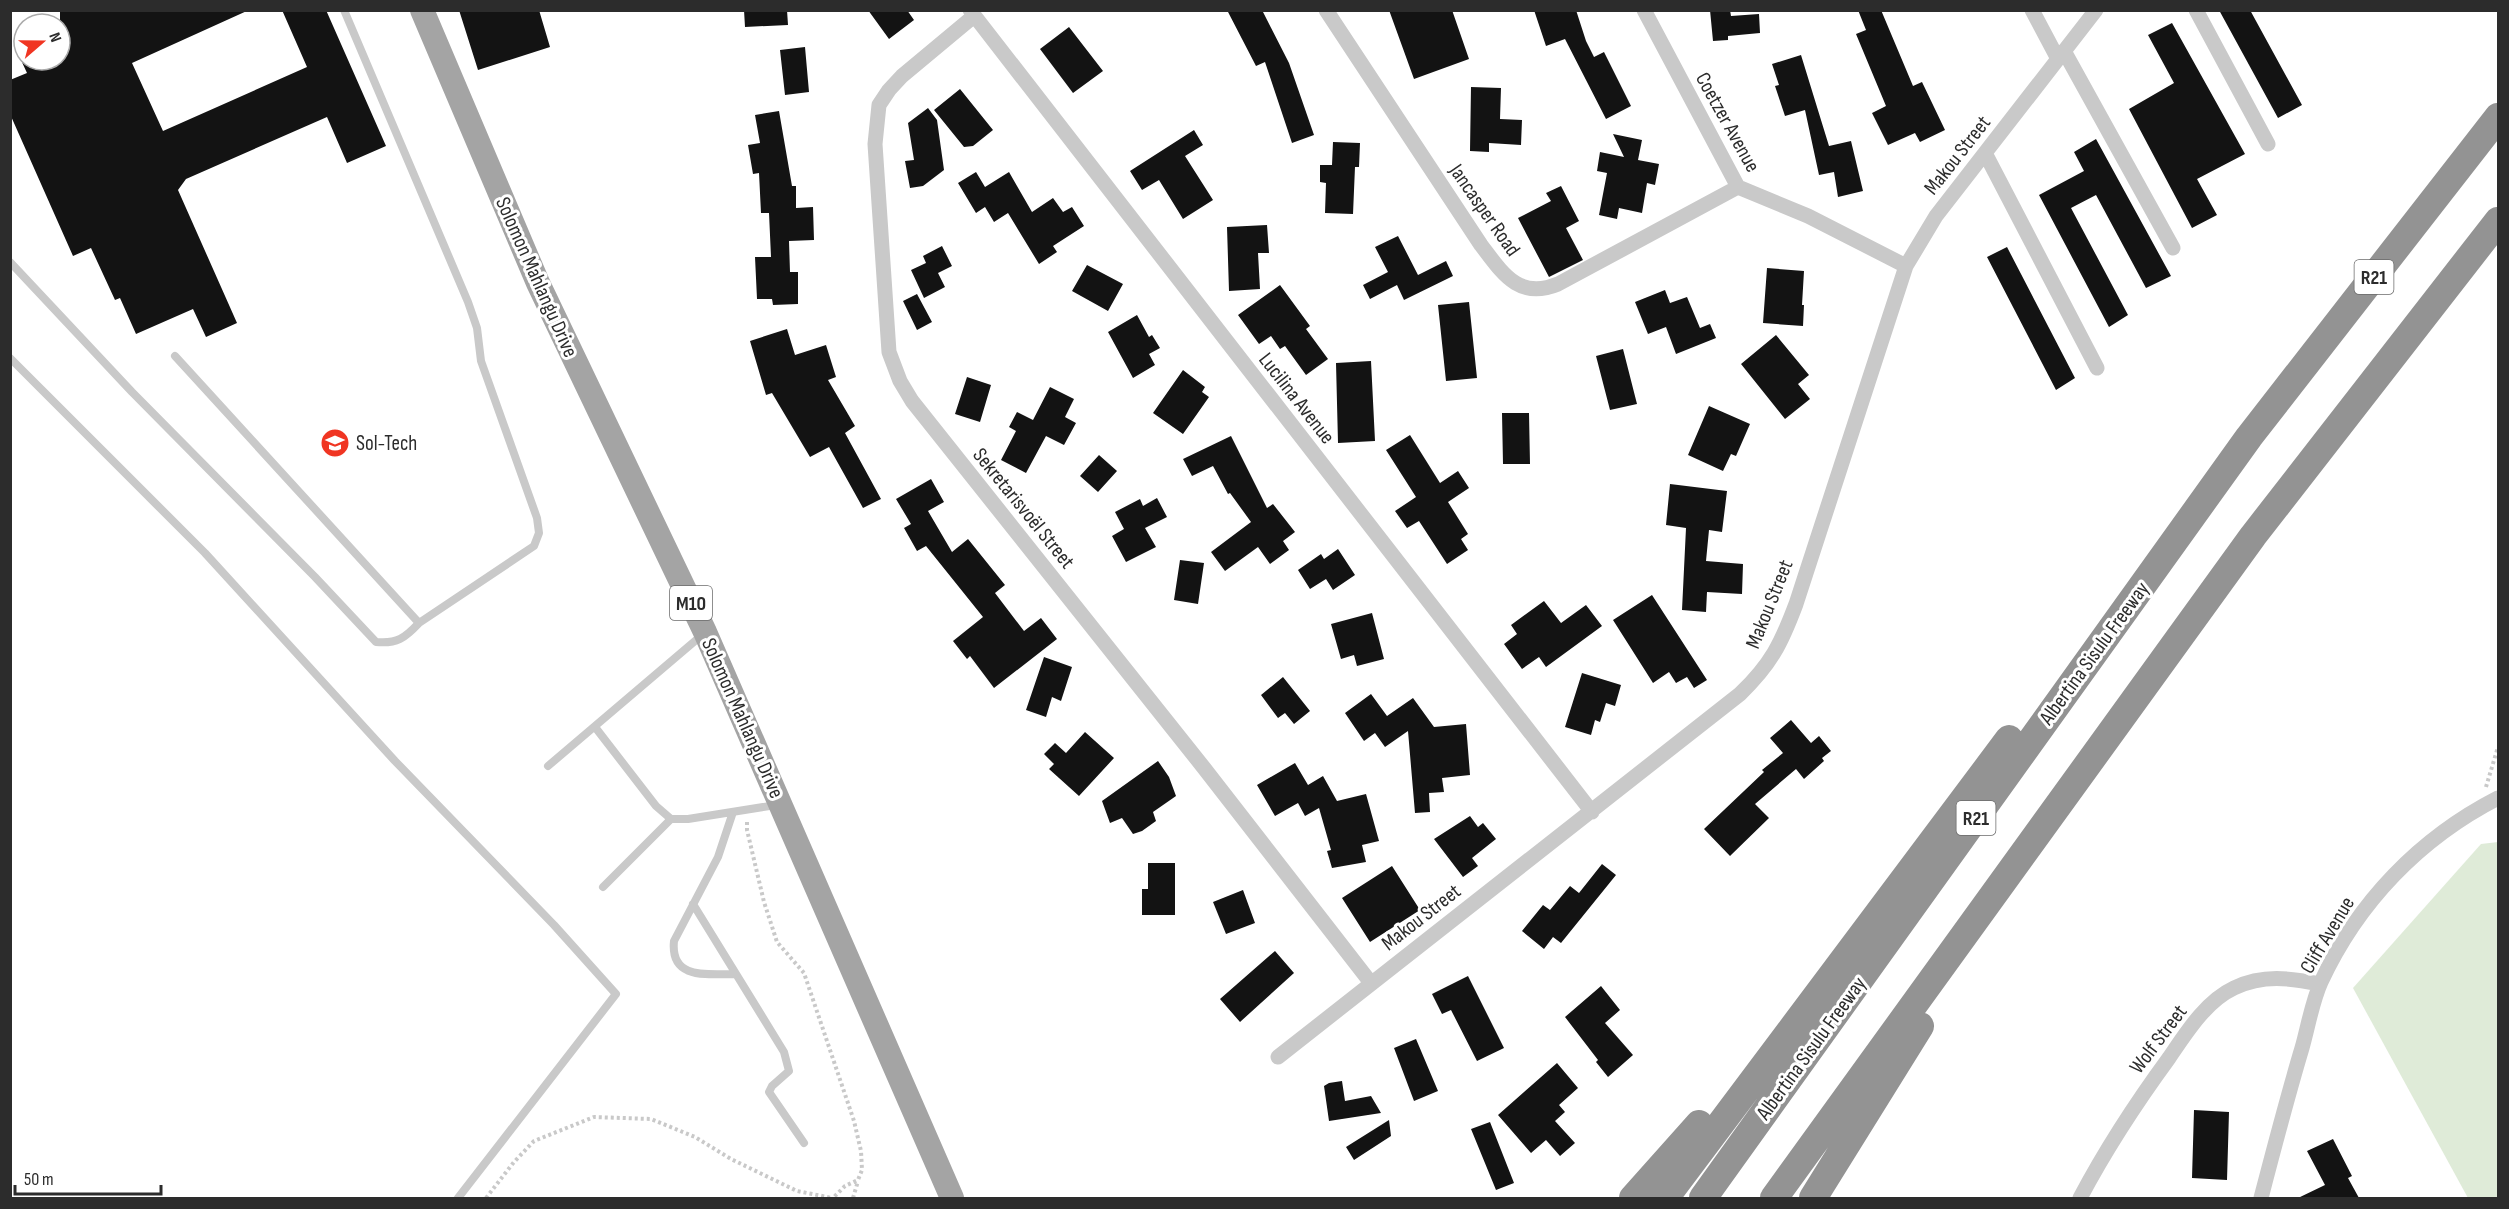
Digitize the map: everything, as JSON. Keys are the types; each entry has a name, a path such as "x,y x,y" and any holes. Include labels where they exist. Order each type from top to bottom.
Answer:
{"highway":[{"name":"Albertina Sisulu Freeway","path":"1703,1198 2249,437 2499,117"},
{"path":"1774,1198 2253,536 2499,221"},
{"path":"1665,1198 2185,504 2249,437"},
{"path":"1633,1198 1682,1145 1875,905 1924,852"},
{"path":"1813,1198 1989,916 2003,881"}],"main road":[{"name":"Solomon Mahlangu Drive","path":"422,10 538,283 705,632 952,1198"}],"street":[{"name":"Jancasper Road","path":"1326,10 1481,246 1511,281 1524,288 1545,289 1558,284 1738,187"},
{"name":"Coetzer Avenue","path":"1644,10 1738,187 1808,216 1906,266"},
{"path":"2032,10 2061,55 2173,248"},
{"name":"Makou Street","path":"1278,1057 1592,812 1740,694 1759,675 1779,648 1796,604 1906,266 1936,216 2096,10"},
{"path":"2196,10 2268,144"},
{"name":"Lucilina Avenue","path":"972,13 1592,812"},
{"name":"Sekretarisvoël Street","path":"972,13 902,76 879,105 875,144 888,341 894,368 912,401 1204,768 1371,983"},
{"path":"1985,153 2097,368"},
{"name":"Cliff Avenue","path":"2261,1198 2320,984 2362,912 2391,877 2419,850 2451,825 2499,798"},
{"name":"Wolf Street","path":"2080,1198 2103,1154 2128,1117 2189,1030 2212,1004 2233,989 2253,981 2289,978 2320,984"}],"lane":[{"path":"10,262 132,393 376,642 391,643 408,634 419,623 534,546 539,533 538,526 481,362 477,328 468,302 344,10"},
{"path":"175,356 419,623"},
{"path":"10,358 205,553 395,761 554,925 616,994 458,1198"},
{"path":"548,766 705,632"},
{"path":"594,727 656,806 670,819 688,819 781,804"},
{"path":"733,812 718,857 674,941 673,953 677,963 696,974 734,974"},
{"path":"603,887 670,819"},
{"path":"693,904 784,1052 789,1071 772,1086 769,1092 804,1143"}],"path":[{"path":"2480,807 2499,747"},
{"path":"748,809 747,830 764,902 777,942 804,973 854,1121 861,1151 862,1170 854,1198"},
{"path":"486,1198 514,1161 534,1141 594,1117 651,1119 695,1137 731,1159 797,1191 832,1198 846,1186 858,1180"}],"green space":[{"path":"2498,842 2498,1198 2468,1198 2353,988 2481,844"}],"building":[{"path":"60,10 249,10 132,63 163,131 307,67 282,10 326,10 386,146 347,163 327,117 186,179 178,190 237,323 206,337 193,309 136,334 120,298 115,300 91,248 73,256 10,114 10,80 27,72 72,72 72,12 60,12"},
{"path":"459,10 539,10 550,47 478,70"},
{"path":"744,10 787,10 788,25 745,27"},
{"path":"868,10 907,10 914,20 889,39"},
{"path":"1227,10 1262,10 1289,63 1314,135 1292,143 1265,62 1256,66"},
{"path":"1389,10 1452,10 1469,59 1414,79"},
{"path":"1534,10 1576,10 1594,57 1604,52 1631,106 1606,119 1565,39 1546,46"},
{"path":"1710,10 1730,10 1731,16 1759,14 1760,33 1728,36 1728,40 1713,41"},
{"path":"1858,10 1881,10 1913,86 1922,82 1945,130 1920,142 1915,133 1888,145 1872,113 1886,106 1856,34 1866,30"},
{"path":"2219,10 2250,10 2302,105 2278,118"},
{"path":"2172,23 2245,154 2197,179 2217,215 2192,228 2129,109 2174,83 2148,35"},
{"path":"1069,27 1103,71 1073,93 1040,49"},
{"path":"805,47 809,92 785,95 780,50"},
{"path":"1801,55 1829,146 1851,141 1863,191 1838,197 1834,172 1819,175 1805,110 1785,116 1775,86 1779,85 1772,64"},
{"path":"1471,87 1501,88 1500,119 1522,120 1521,145 1489,143 1489,152 1470,151"},
{"path":"960,89 993,130 973,146 964,147 934,110"},
{"path":"928,108 937,120 944,170 923,186 910,188 905,161 914,160 908,123"},
{"path":"779,111 792,186 796,186 796,208 813,207 814,240 789,241 790,272 798,272 798,304 773,305 772,299 757,299 755,257 771,257 769,213 761,213 759,173 753,174 748,145 760,143 755,115"},
{"path":"1194,130 1203,145 1185,156 1213,200 1183,219 1159,180 1142,190 1130,171"},
{"path":"1613,134 1642,140 1638,160 1659,164 1655,185 1647,183 1642,213 1619,208 1617,219 1599,215 1607,173 1597,171 1600,152 1624,157"},
{"path":"2096,139 2171,276 2146,288 2096,195 2071,208 2128,315 2109,327 2039,195 2084,171 2074,152"},
{"path":"1333,142 1360,143 1359,167 1355,167 1353,214 1325,213 1326,183 1320,182 1320,165 1332,165"},
{"path":"976,172 985,187 1009,172 1032,212 1053,198 1063,212 1072,207 1084,226 1053,246 1057,252 1039,264 1008,213 994,222 985,207 976,213 958,183"},
{"path":"1561,186 1579,221 1566,228 1583,260 1549,277 1518,218 1551,201 1546,193"},
{"path":"1267,225 1269,253 1258,253 1260,289 1229,291 1227,227"},
{"path":"1398,236 1418,275 1446,261 1453,276 1404,300 1397,285 1370,299 1363,285 1388,272 1375,247"},
{"path":"942,246 952,266 938,273 945,287 924,298 911,270 926,263 923,256"},
{"path":"2007,247 2075,378 2056,390 1987,257"},
{"path":"1087,265 1123,284 1108,311 1072,291"},
{"path":"1767,268 1804,271 1803,326 1763,323"},
{"path":"1280,285 1310,326 1306,329 1328,359 1306,375 1285,346 1280,349 1271,336 1259,344 1238,315"},
{"path":"1665,290 1670,303 1687,297 1700,328 1710,324 1716,338 1676,354 1666,327 1648,334 1635,302"},
{"path":"917,294 932,322 917,330 903,301"},
{"path":"1469,302 1477,378 1446,381 1438,305"},
{"path":"1137,315 1149,337 1152,335 1160,348 1149,354 1155,365 1133,378 1108,332"},
{"path":"787,329 795,355 826,345 836,377 828,380 855,426 845,433 881,499 863,508 829,447 810,457 772,393 766,395 750,341"},
{"path":"1776,335 1809,375 1798,384 1810,399 1785,419 1741,364"},
{"path":"1623,349 1637,404 1610,410 1596,356"},
{"path":"1371,361 1375,441 1338,443 1336,363"},
{"path":"1183,370 1205,387 1202,392 1209,397 1183,434 1153,413"},
{"path":"967,377 991,385 980,422 955,414"},
{"path":"1050,387 1074,399 1065,417 1076,423 1064,445 1046,436 1026,473 1001,460 1016,431 1009,427 1017,412 1033,420"},
{"path":"1709,406 1750,424 1736,456 1731,454 1723,471 1688,455"},
{"path":"1502,413 1529,413 1530,464 1503,464"},
{"path":"1410,435 1440,483 1458,471 1469,488 1448,502 1468,534 1461,539 1468,550 1447,564 1419,521 1407,528 1395,511 1416,497 1386,450"},
{"path":"1231,436 1267,508 1273,504 1295,532 1283,541 1289,550 1270,564 1258,547 1225,571 1211,552 1251,522 1230,493 1228,494 1213,466 1192,476 1183,459"},
{"path":"1099,455 1117,471 1098,492 1080,476"},
{"path":"931,479 944,502 928,511 952,552 968,539 1005,585 995,593 1024,631 1041,618 1057,639 994,688 970,656 967,659 953,641 983,617 926,546 917,551 904,528 911,524 896,499"},
{"path":"1670,484 1727,491 1722,532 1709,530 1706,561 1743,564 1742,594 1707,592 1706,612 1682,610 1686,528 1666,525"},
{"path":"1157,498 1167,517 1145,528 1156,547 1126,562 1112,536 1124,529 1115,512 1140,499 1143,506"},
{"path":"1338,549 1355,575 1333,590 1326,579 1310,589 1298,570 1321,554 1324,559"},
{"path":"1180,560 1204,563 1198,604 1174,600"},
{"path":"1652,595 1707,680 1694,688 1687,677 1676,683 1669,672 1653,683 1613,620"},
{"path":"1544,601 1561,623 1586,605 1602,626 1546,667 1539,657 1522,669 1504,644 1517,634 1511,625"},
{"path":"1372,613 1384,659 1357,666 1354,655 1341,659 1331,624"},
{"path":"1044,657 1072,667 1061,701 1052,697 1046,717 1026,710"},
{"path":"1582,673 1621,685 1615,706 1606,703 1600,722 1595,720 1591,735 1565,727"},
{"path":"1283,677 1310,711 1294,724 1285,713 1278,718 1261,695"},
{"path":"1371,694 1387,716 1413,698 1434,727 1466,724 1470,775 1442,778 1444,792 1429,793 1430,812 1415,813 1408,731 1385,747 1375,733 1364,741 1345,713"},
{"path":"1791,720 1811,743 1819,736 1831,751 1822,758 1824,761 1804,779 1796,769 1755,804 1769,818 1730,856 1704,829 1764,772 1762,770 1783,753 1770,738"},
{"path":"1085,732 1114,758 1079,796 1049,769 1054,764 1044,754 1055,743 1066,753"},
{"path":"1158,761 1169,777 1176,796 1153,812 1156,821 1142,831 1133,834 1122,818 1110,823 1102,801"},
{"path":"1295,763 1308,785 1323,776 1337,801 1366,794 1379,841 1362,845 1366,862 1332,868 1327,851 1331,850 1319,808 1305,816 1298,803 1275,816 1257,785"},
{"path":"1470,816 1478,827 1483,823 1496,839 1472,858 1478,866 1463,877 1434,839"},
{"path":"1148,863 1175,863 1175,915 1142,915 1142,889 1148,889"},
{"path":"1602,864 1616,875 1561,943 1553,937 1544,949 1522,931 1543,905 1550,910 1570,886 1579,893"},
{"path":"1392,866 1420,910 1370,942 1342,898"},
{"path":"1243,890 1255,923 1226,934 1213,902"},
{"path":"1275,951 1294,973 1240,1022 1220,999"},
{"path":"1468,976 1504,1048 1477,1061 1451,1010 1442,1014 1432,994"},
{"path":"1601,986 1620,1010 1605,1023 1633,1055 1608,1077 1565,1017"},
{"path":"1416,1039 1438,1091 1414,1101 1394,1048"},
{"path":"1557,1063 1578,1088 1559,1105 1565,1112 1555,1121 1575,1143 1560,1156 1546,1140 1531,1153 1498,1115"},
{"path":"1342,1081 1345,1101 1371,1096 1381,1113 1329,1121 1324,1086"},
{"path":"2194,1110 2229,1112 2227,1180 2192,1178"},
{"path":"1389,1120 1391,1136 1354,1160 1346,1147"},
{"path":"1490,1122 1514,1183 1496,1190 1471,1129"},
{"path":"2333,1139 2352,1176 2348,1178 2359,1198 2298,1198 2325,1185 2307,1151"}],"place":[{"name":"Sol-Tech","path":"335,443"}]}
